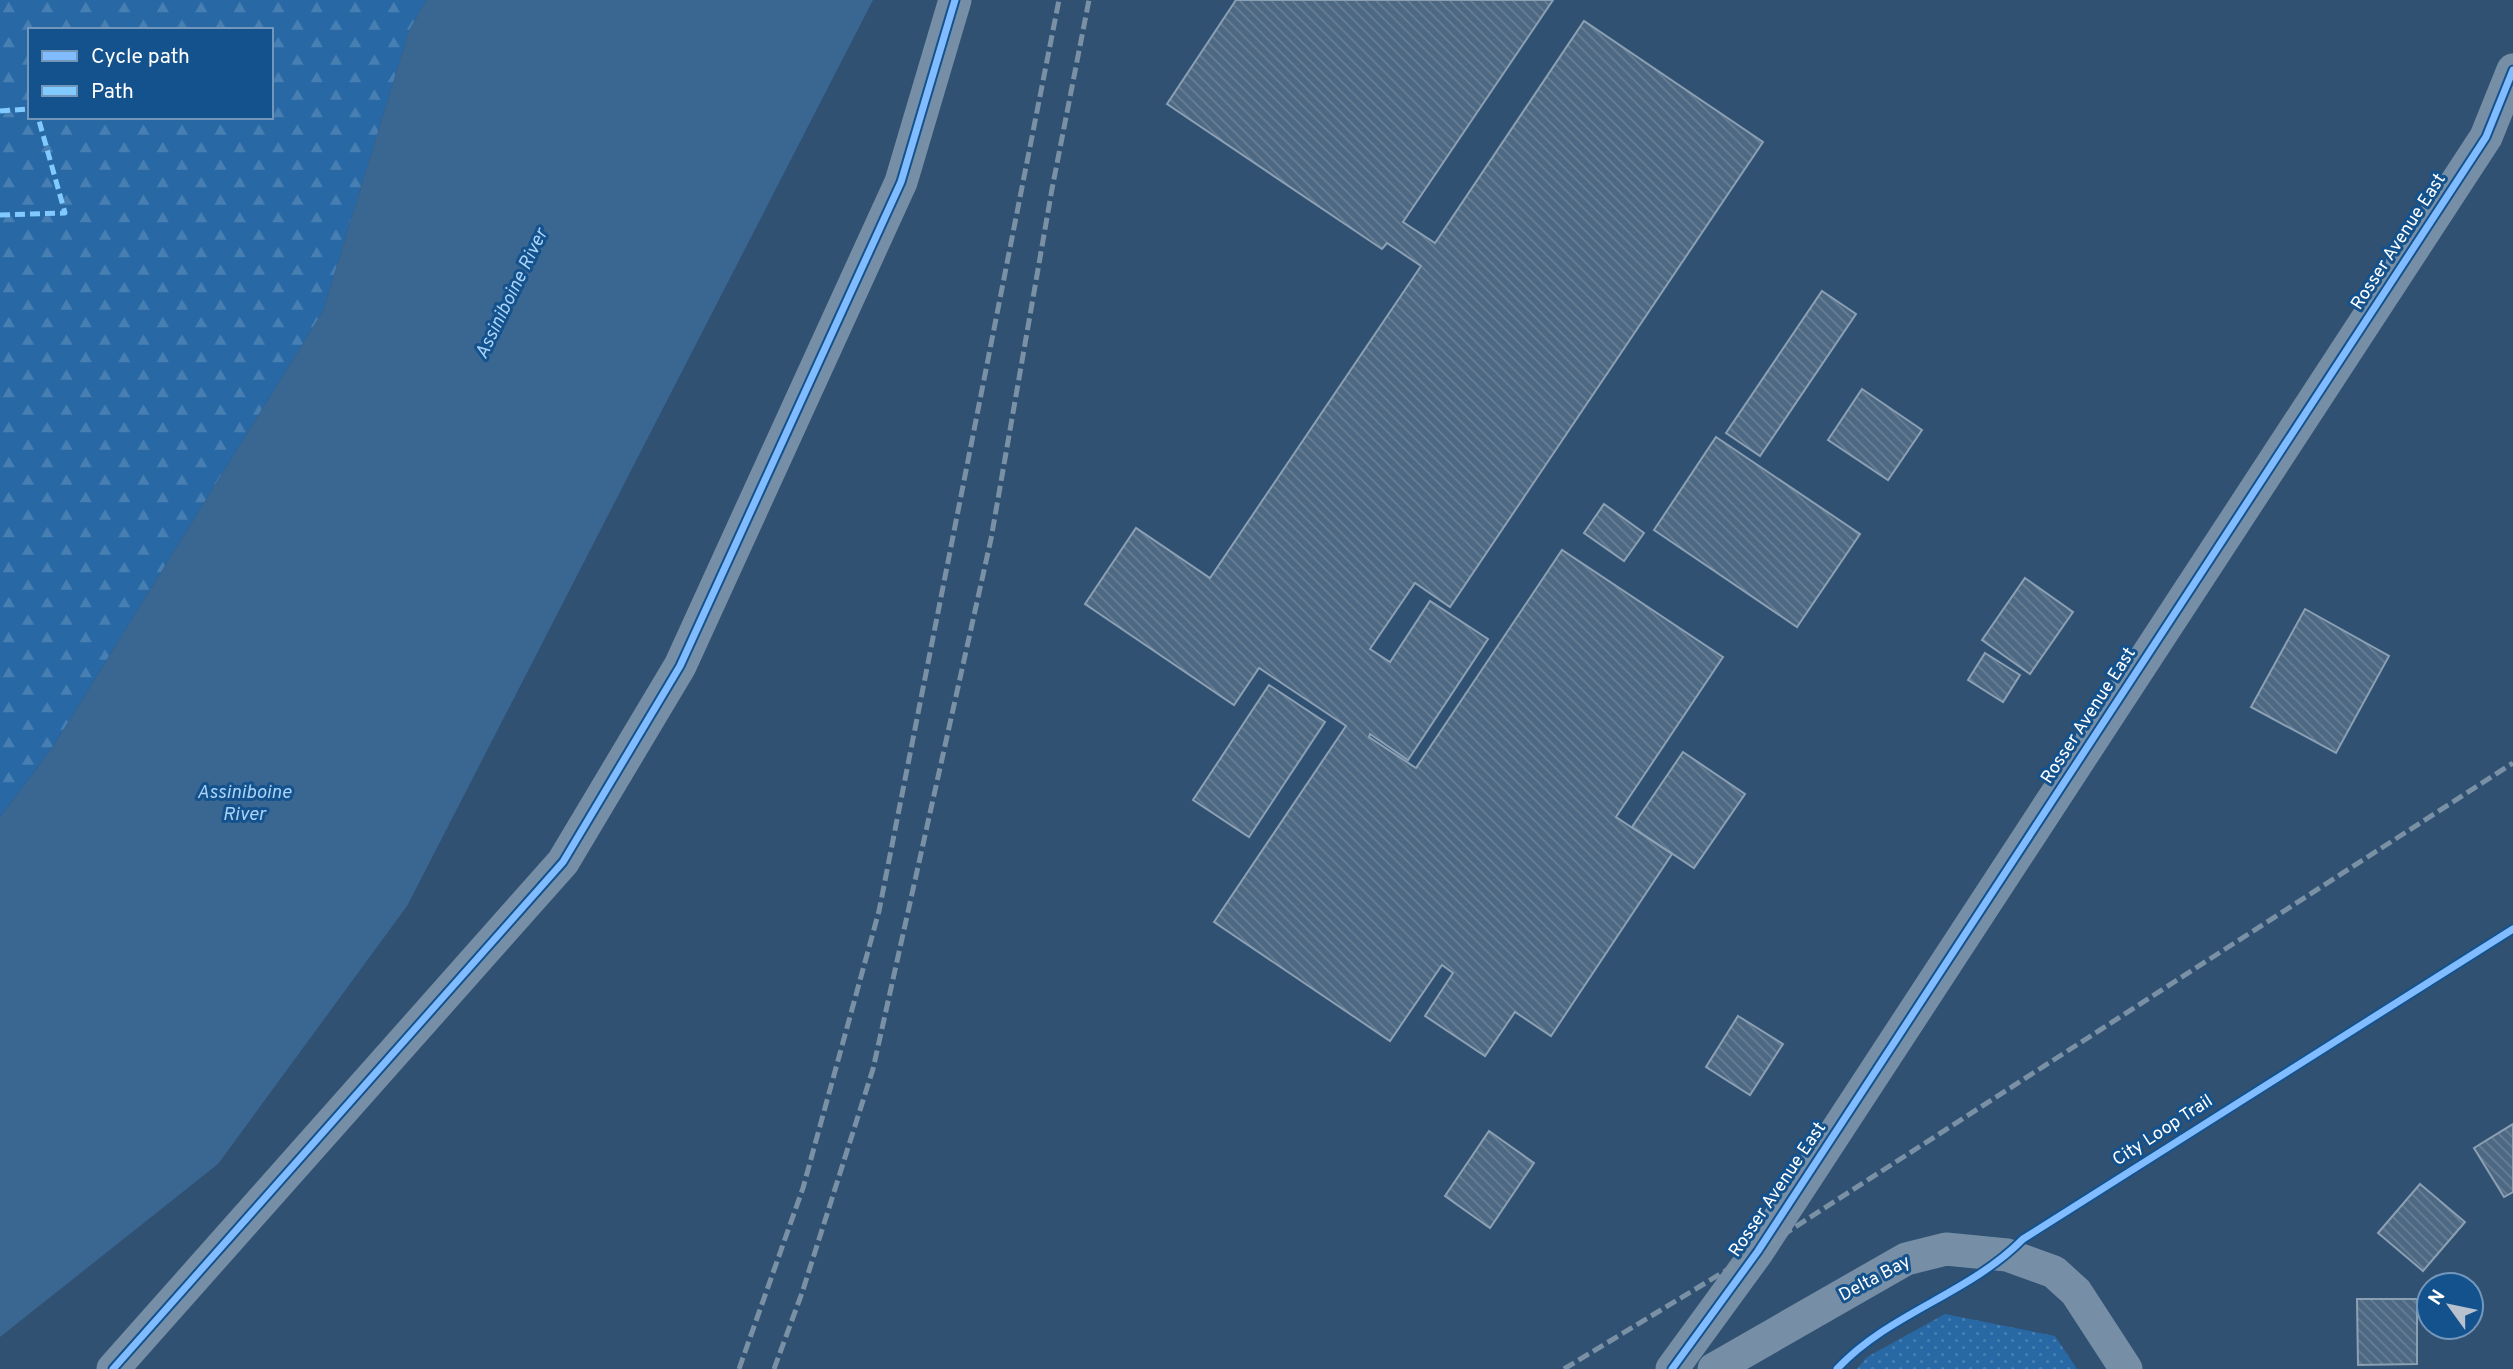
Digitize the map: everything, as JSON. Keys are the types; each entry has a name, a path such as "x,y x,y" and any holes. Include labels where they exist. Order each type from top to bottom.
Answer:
{"street":[{"path":"113,1369 563,862 680,666 901,181 955,0"},
{"name":"Rosser Avenue East","path":"1672,1369 1758,1251 2486,137 2513,70"},
{"name":"Delta Bay","path":"1714,1369 1906,1259 1947,1249 2007,1255 2028,1260 2054,1272 2076,1292 2126,1369"}],"green space":[{"path":"0,0 426,0 409,31 323,311 54,745 0,817"},
{"path":"1945,1314 2055,1336 2077,1369 1857,1369 1867,1357"}],"water":[{"name":"Assiniboine River","path":"426,0 873,0 407,906 218,1164 0,1337 0,817 54,745 323,311 409,31"}],"building":[{"path":"1236,0 1553,0 1403,222 1435,243 1584,21 1763,142 1450,607 1415,583 1370,649 1390,662 1430,601 1488,639 1408,760 1370,734 1369,737 1416,768 1562,550 1723,657 1616,817 1672,854 1551,1036 1515,1012 1485,1056 1425,1016 1453,973 1442,965 1390,1041 1214,922 1346,726 1259,668 1234,705 1085,604 1136,528 1210,578 1421,266 1387,243 1382,249 1167,104"},
{"path":"1822,291 1856,314 1760,456 1726,433"},
{"path":"1862,389 1922,430 1888,480 1828,440"},
{"path":"1716,437 1860,534 1797,627 1654,530"},
{"path":"1604,504 1644,533 1624,561 1584,533"},
{"path":"2025,578 2073,612 2030,674 1982,640"},
{"path":"2305,609 2389,656 2336,753 2251,707"},
{"path":"1985,653 2020,675 2003,702 1968,680"},
{"path":"1269,685 1325,722 1249,837 1193,800"},
{"path":"1683,752 1745,794 1694,868 1632,827"},
{"path":"1738,1016 1783,1044 1750,1095 1706,1067"},
{"path":"2513,1124 2513,1192 2504,1197 2474,1148"},
{"path":"1489,1131 1534,1163 1490,1228 1445,1196"},
{"path":"2420,1184 2465,1222 2423,1271 2378,1233"},
{"path":"2357,1299 2415,1299 2417,1364 2358,1365"}],"railway":[{"path":"739,1369 803,1188 879,911 1059,0"},
{"path":"774,1369 802,1293 873,1069 991,539 1052,189 1089,0"},
{"path":"1564,1369 1758,1251 2513,763"}],"marked path":[{"path":"0,111 28,109"},
{"path":"0,215 65,213 39,119"}],"cycle path":[{"path":"113,1369 563,862 680,666 901,182 955,0"},
{"path":"1672,1369 1758,1251 2486,137 2513,70"},
{"name":"City Loop Trail","path":"1837,1369 1880,1333 1978,1275 2023,1239 2513,929"}]}
